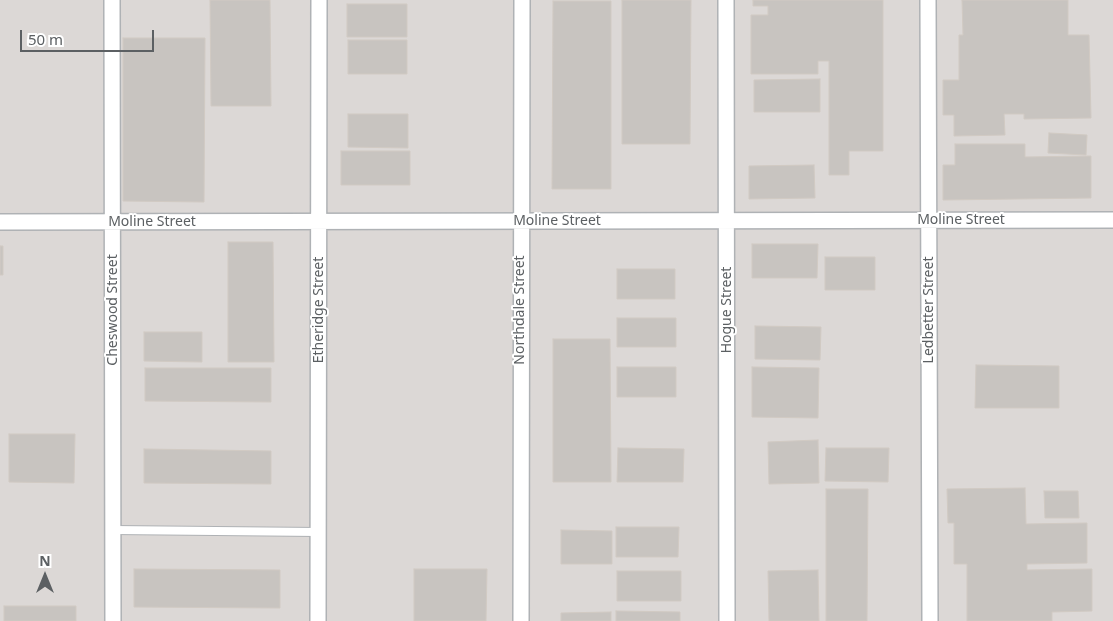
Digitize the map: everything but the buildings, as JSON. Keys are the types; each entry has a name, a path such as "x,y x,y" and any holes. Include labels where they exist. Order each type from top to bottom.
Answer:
{"street":[{"name":"Cheswood Street","path":"112,0 113,621"},
{"name":"Etheridge Street","path":"318,0 320,221 318,621"},
{"name":"Northdale Street","path":"521,621 520,221 522,0"},
{"name":"Hogue Street","path":"726,0 727,621"},
{"name":"Ledbetter Street","path":"928,0 930,621"},
{"name":"Moline Street","path":"0,222 1113,220"}],"lane":[{"path":"113,530 318,532"}],"shaded area":[{"path":"0,0 1113,0 1113,621 0,621"}]}
